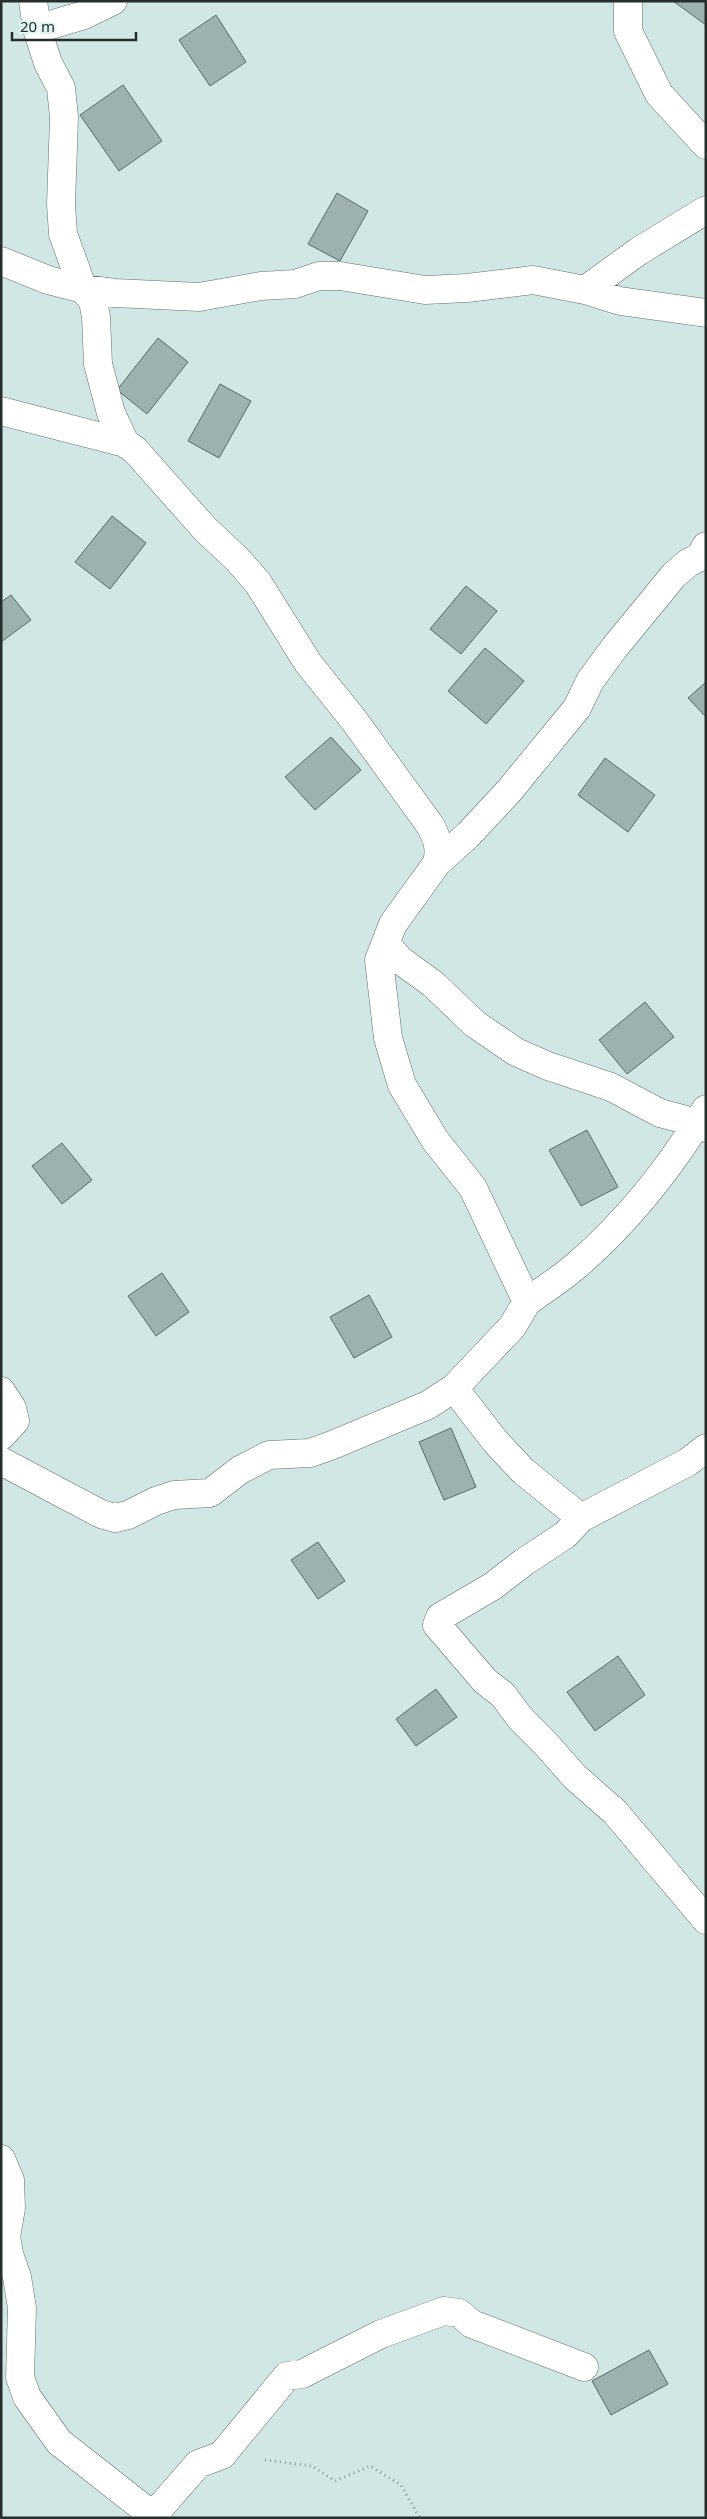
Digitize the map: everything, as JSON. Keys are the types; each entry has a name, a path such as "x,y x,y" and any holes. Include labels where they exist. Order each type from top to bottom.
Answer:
{"street":[{"path":"33,1 37,29 48,63 61,88 64,117 61,204 63,234 83,289 93,301 96,317 98,364 111,413 125,443"},
{"path":"37,29 84,15 113,1"},
{"path":"628,1 628,31 659,94 706,145"},
{"path":"585,290 639,252 706,210"},
{"path":"1,261 32,275 83,289 198,297 261,286 295,284 319,276 340,276 425,290 467,288 533,280 585,290 620,301 706,314"},
{"path":"1,411 125,443 135,450 205,529 238,560 258,583 308,663 353,719 430,824 439,843 440,854 437,863"},
{"path":"527,1302 473,1188 435,1140 402,1086 388,1038 379,960 393,924 437,863 468,835 532,764 577,708 590,681 615,647 674,575 688,563 700,557 706,546"},
{"path":"1,1461 101,1514 115,1518 128,1516 156,1501 174,1495 210,1493 240,1470 270,1455 310,1453 428,1405 454,1388 512,1327 527,1302 576,1266 632,1212 658,1182 703,1120 660,1113 611,1087 548,1066 516,1052 475,1024 433,984 400,960 386,944"},
{"path":"454,1388 495,1441 523,1471 581,1518"},
{"path":"1,1391 12,1408 15,1421 1,1436"},
{"path":"706,1448 670,1472 581,1518 565,1535 524,1562 493,1586 440,1617 437,1624 478,1674 503,1695 520,1718 546,1743 575,1777 615,1812 706,1920"},
{"path":"1,2159 10,2180 11,2208 6,2237 9,2254 17,2277 22,2308 20,2377 27,2397 58,2442 153,2517 198,2464 222,2455 287,2376 302,2374 381,2334 444,2311 459,2313 472,2324 584,2367"}],"path":[{"path":"222,2455 312,2466 334,2481 370,2466 401,2485 420,2518"}],"building":[{"path":"673,1 706,1 706,25"},
{"path":"216,15 246,62 210,86 179,40"},
{"path":"123,85 162,141 119,171 80,115"},
{"path":"337,193 368,211 340,261 308,244"},
{"path":"158,338 188,362 147,414 117,390"},
{"path":"220,384 251,401 219,458 188,441"},
{"path":"112,516 146,543 110,589 75,562"},
{"path":"466,586 497,611 461,654 430,629"},
{"path":"11,595 31,620 1,642 1,602"},
{"path":"485,648 524,681 486,724 448,691"},
{"path":"706,682 706,717 688,698"},
{"path":"331,737 361,770 315,810 285,777"},
{"path":"605,758 655,795 628,832 578,795"},
{"path":"645,1002 674,1037 627,1074 599,1040"},
{"path":"587,1130 618,1187 581,1206 549,1150"},
{"path":"62,1143 92,1180 62,1204 32,1166"},
{"path":"162,1273 189,1312 156,1336 128,1296"},
{"path":"369,1295 392,1337 354,1358 330,1317"},
{"path":"451,1428 476,1487 444,1500 419,1442"},
{"path":"318,1542 345,1581 318,1599 291,1560"},
{"path":"618,1656 645,1695 595,1731 567,1692"},
{"path":"436,1689 457,1717 416,1746 396,1719"},
{"path":"649,2350 668,2384 611,2415 592,2381"}]}
